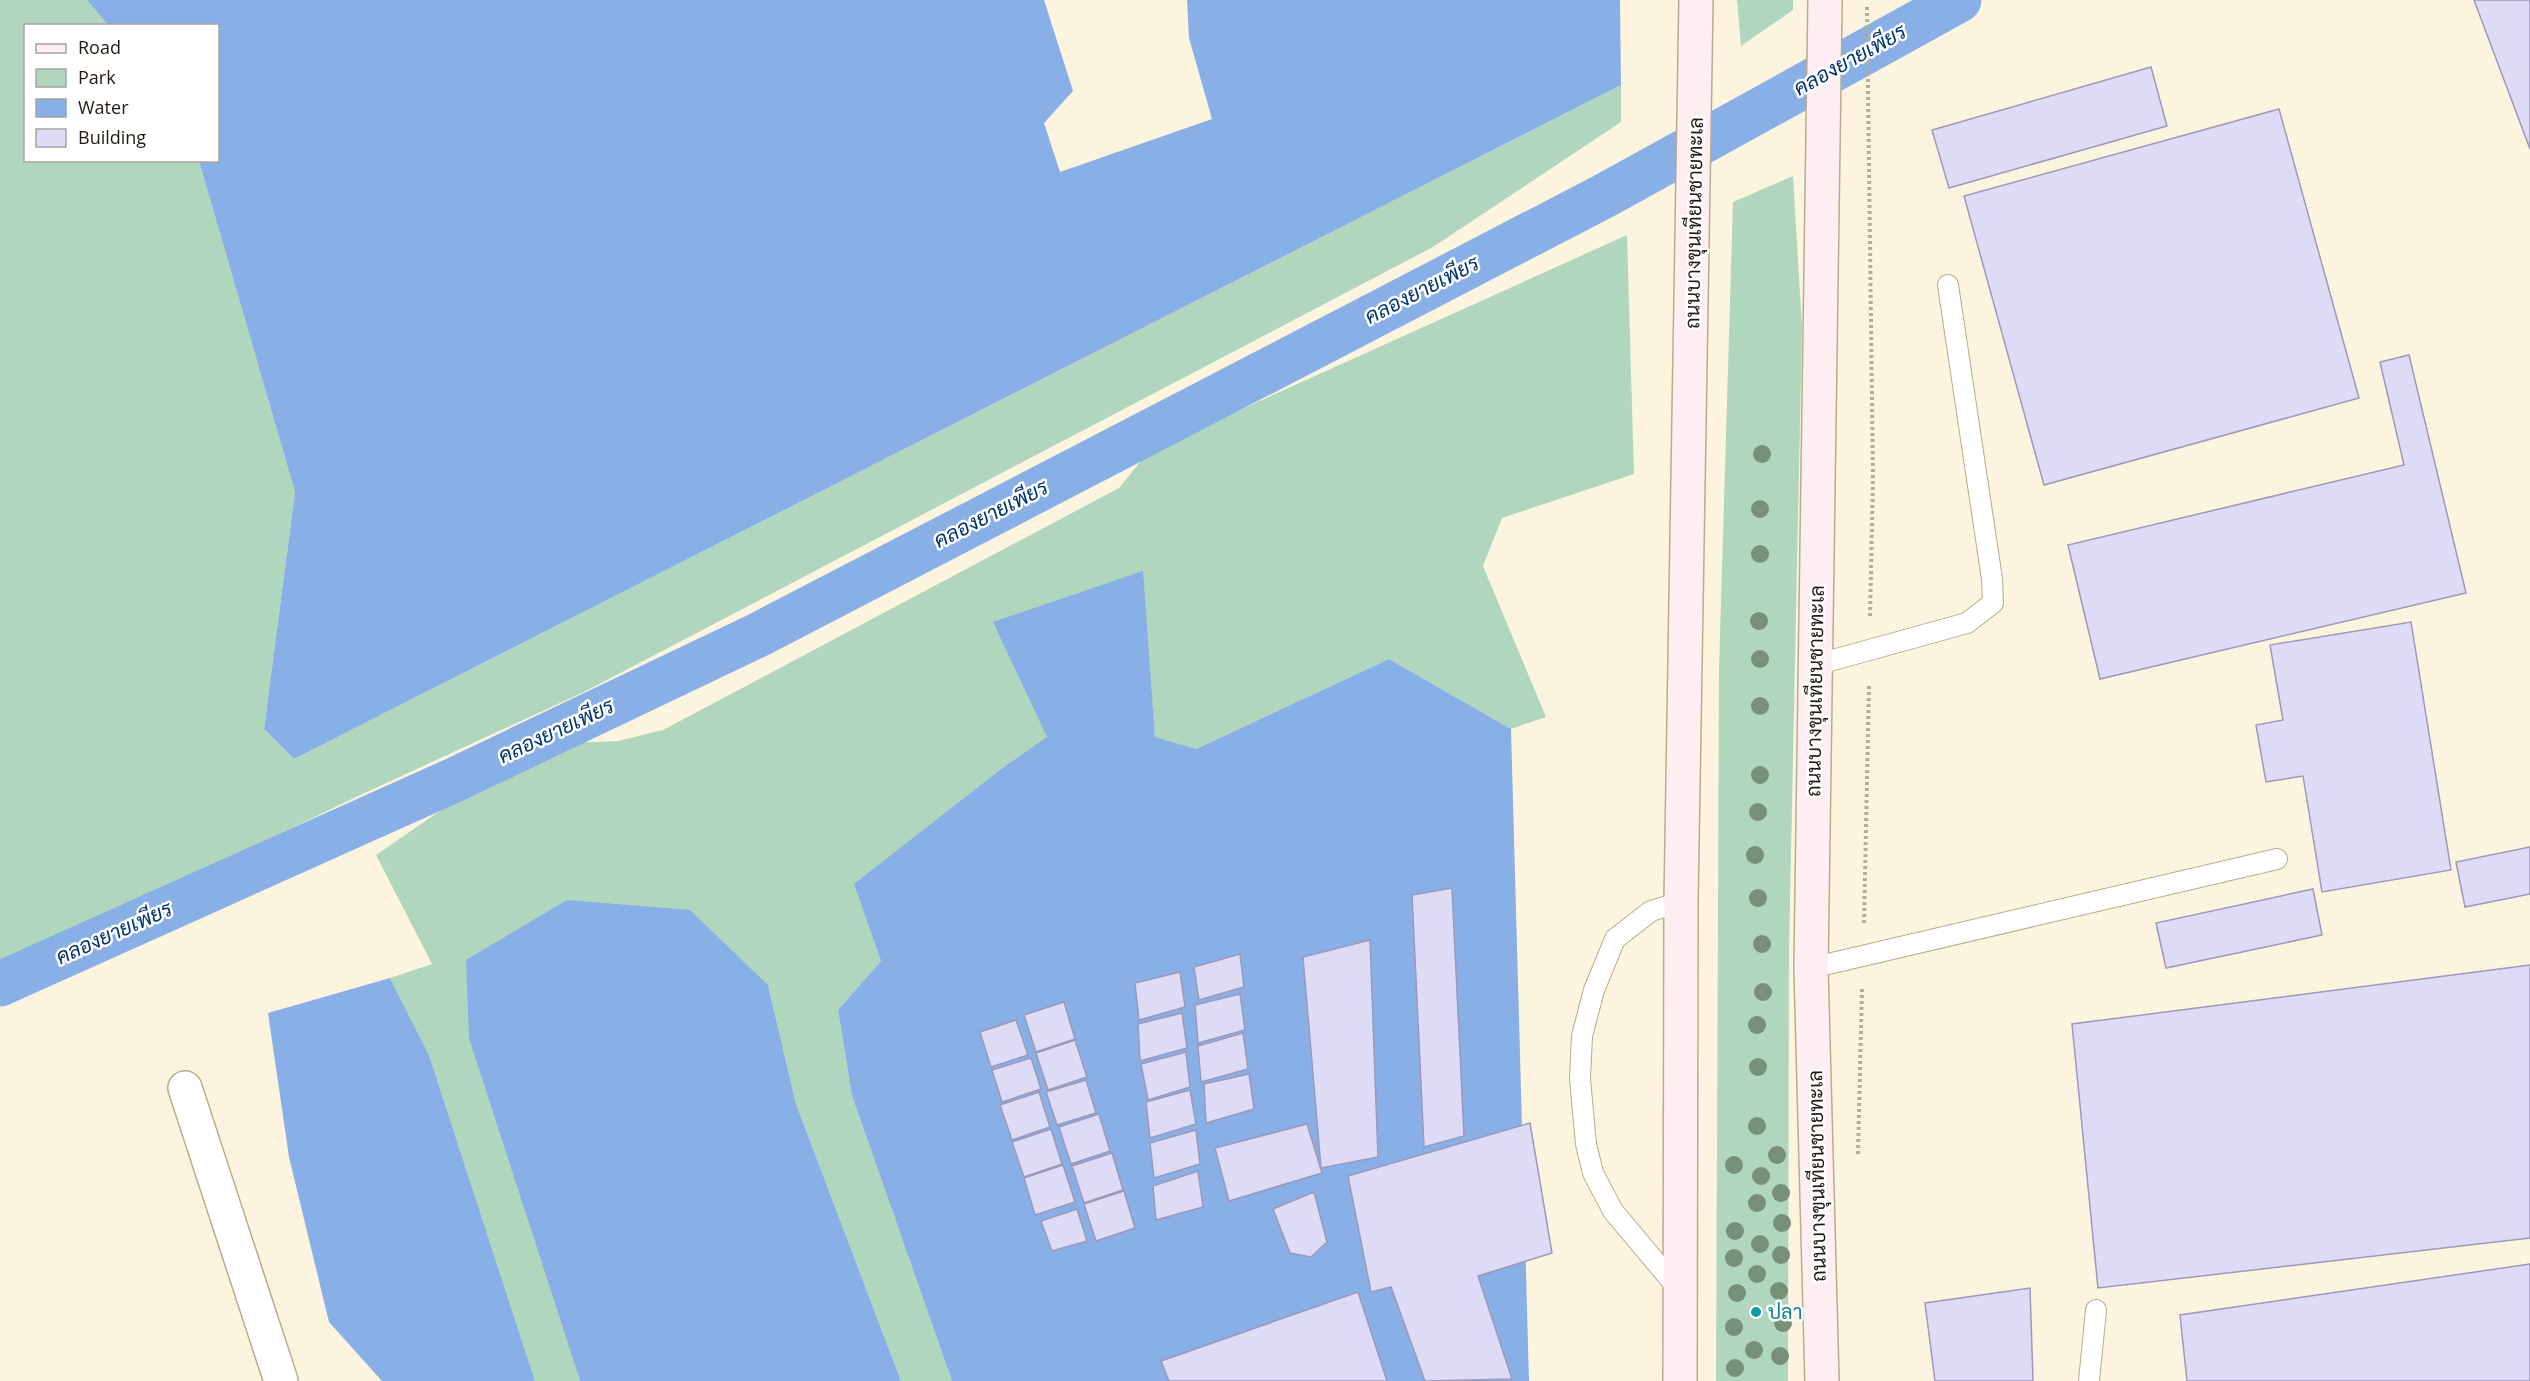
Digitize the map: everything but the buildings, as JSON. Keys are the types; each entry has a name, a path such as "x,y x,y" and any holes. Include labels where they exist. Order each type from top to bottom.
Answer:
{"main road":[{"name":"ถนนบางขุนเทียนชายทะเล","path":"1680,1381 1681,902 1693,316 1696,0"},
{"name":"ถนนบางขุนเทียนชายทะเล","path":"1822,1381 1811,968 1825,0"}],"street":[{"path":"185,1088 281,1381"}],"lane":[{"path":"1815,665 1968,623 1993,603 1992,579 1948,285"},
{"path":"1811,968 2277,859"},
{"path":"1680,1291 1613,1211 1593,1173 1586,1144 1580,1079 1582,1036 1594,990 1615,939 1651,911 1681,902"},
{"path":"2089,1381 2097,1310"}],"path":[{"path":"1858,1156 1873,479 1867,0"}],"green space":[{"path":"0,0 87,0 107,24 24,24 24,162 199,162 295,492 264,729 294,759 1621,85 1621,122 1433,247 584,692 356,797 0,970"},
{"path":"1737,0 1793,0 1793,10 1741,46"},
{"path":"1793,176 1802,327 1789,950 1788,1381 1716,1381 1719,669 1733,202"},
{"path":"1627,235 1634,474 1502,518 1483,566 1546,717 1511,729 1389,659 1196,749 1155,738 1142,572 1048,737 1001,769 855,884 881,961 838,1010 852,1096 952,1381 901,1381 796,1104 768,985 469,1039 580,1381 535,1381 429,1055 390,978 432,964 376,855 463,795 568,743 618,741 663,730 1119,488 1149,451"}],"water":[{"path":"87,0 1044,0 1073,91 1044,123 1060,172 1212,119 1189,38 1187,0 1620,0 1621,85 294,759 264,729 295,492 199,162 219,162 219,24 107,24"},
{"path":"1143,571 1155,737 1196,749 1389,659 1511,729 1529,1381 952,1381 852,1096 838,1010 881,961 854,884 1001,769 1047,737 993,622"},
{"path":"567,900 690,910 768,985 796,1104 901,1381 580,1381 469,1039 466,960"},
{"path":"390,978 429,1055 535,1381 382,1381 329,1322 289,1157 268,1013"}],"waterway":[{"name":"คลองยายเพียร","path":"0,984 452,781 756,636 1604,196 1959,0"}],"place":[{"name":"ปลา","path":"1756,1312"}]}
